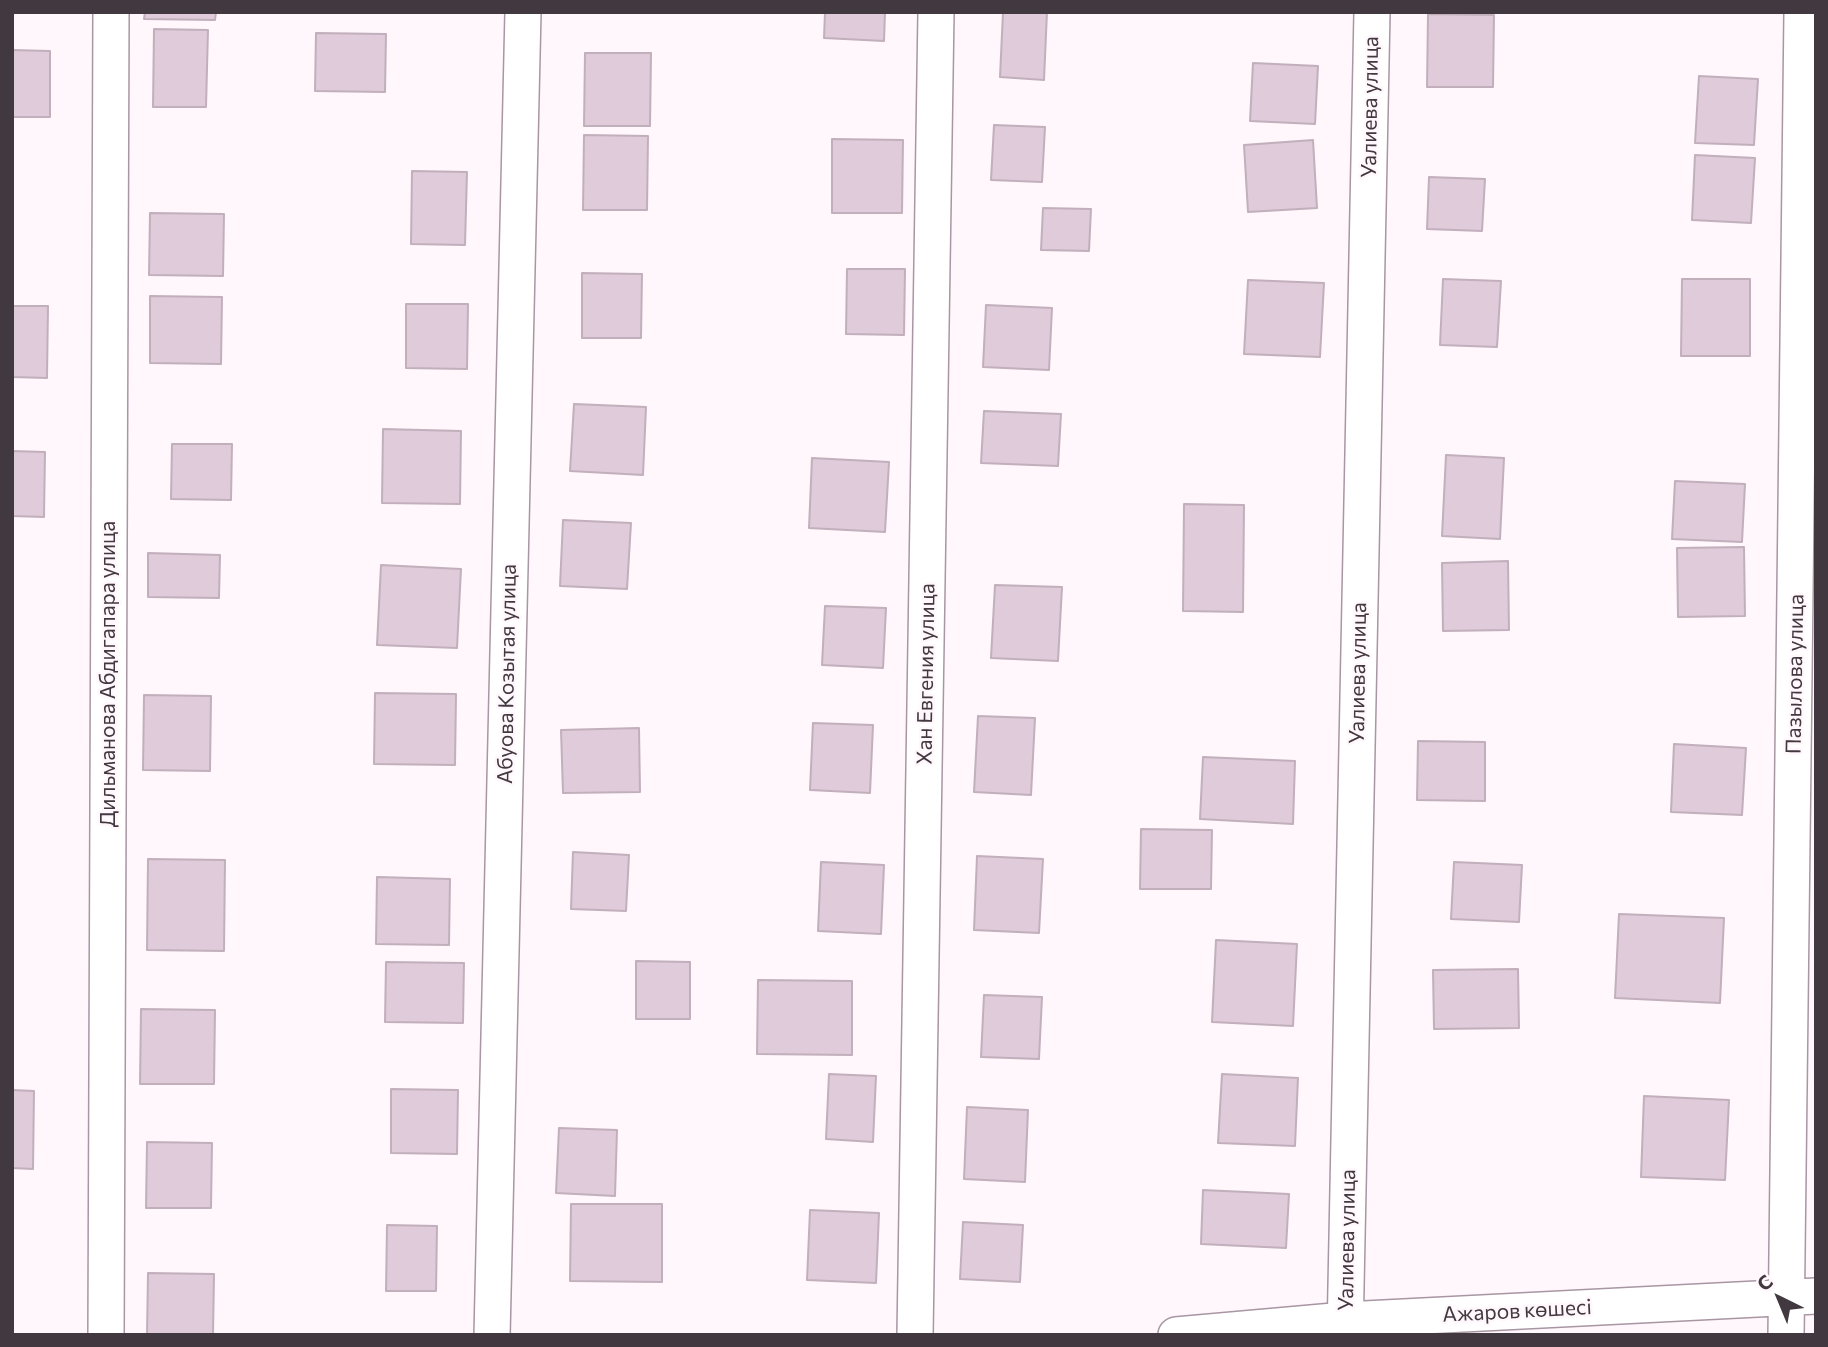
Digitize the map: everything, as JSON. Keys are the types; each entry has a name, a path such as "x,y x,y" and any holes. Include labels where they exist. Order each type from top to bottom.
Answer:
{"street":[{"name":"Дильманова Абдигапара улица","path":"106,1335 111,12"},
{"name":"Абуова Козытая улица","path":"492,1335 523,12"},
{"name":"Хан Евгения улица","path":"915,1335 936,12"},
{"name":"Уалиева улица","path":"1345,1327 1372,12"},
{"name":"Пазылова улица","path":"1786,1335 1802,1297 1802,12"},
{"name":"Ажаров көшесі","path":"1176,1335 1345,1327 1802,1297"}],"building":[{"path":"145,12 216,12 215,20 144,19"},
{"path":"825,12 885,12 884,41 824,38"},
{"path":"1003,12 1047,12 1044,80 1000,77"},
{"path":"1428,14 1494,15 1493,87 1427,87"},
{"path":"154,29 208,30 206,107 153,107"},
{"path":"316,33 386,34 385,92 315,91"},
{"path":"12,50 50,51 50,117 12,117"},
{"path":"585,53 651,53 650,126 584,126"},
{"path":"1253,63 1318,66 1315,124 1250,121"},
{"path":"1699,76 1758,79 1754,145 1695,143"},
{"path":"994,125 1045,127 1042,182 991,180"},
{"path":"584,135 648,136 647,210 583,210"},
{"path":"832,139 903,140 902,213 832,213"},
{"path":"1313,140 1317,208 1248,212 1244,145"},
{"path":"1695,155 1755,158 1751,223 1692,220"},
{"path":"412,171 467,172 465,245 411,244"},
{"path":"1429,177 1485,179 1482,231 1427,229"},
{"path":"1043,208 1091,209 1089,251 1041,250"},
{"path":"150,213 224,214 223,276 149,275"},
{"path":"847,269 905,269 904,335 846,334"},
{"path":"582,273 642,274 641,338 582,338"},
{"path":"1443,279 1501,281 1497,347 1440,345"},
{"path":"1682,279 1750,279 1750,356 1681,356"},
{"path":"1248,280 1324,283 1320,357 1244,354"},
{"path":"150,296 222,297 221,364 150,363"},
{"path":"406,304 468,304 467,369 406,368"},
{"path":"986,305 1052,308 1049,370 983,367"},
{"path":"12,306 48,306 47,378 12,377"},
{"path":"574,404 646,407 643,475 570,471"},
{"path":"984,411 1061,414 1058,466 981,463"},
{"path":"383,429 461,431 460,504 382,503"},
{"path":"172,444 232,444 231,500 171,499"},
{"path":"12,451 45,452 44,517 12,516"},
{"path":"1446,455 1504,458 1500,539 1442,536"},
{"path":"812,458 889,462 885,532 809,528"},
{"path":"1675,481 1745,484 1742,542 1672,539"},
{"path":"1184,504 1244,505 1243,612 1183,611"},
{"path":"563,520 631,523 627,589 560,586"},
{"path":"1744,547 1745,616 1678,617 1677,548"},
{"path":"148,553 220,555 219,598 148,597"},
{"path":"1508,561 1509,630 1443,631 1442,563"},
{"path":"381,565 461,569 457,648 377,645"},
{"path":"995,585 1062,587 1058,661 991,658"},
{"path":"825,606 886,608 883,668 822,665"},
{"path":"375,693 456,694 455,765 374,764"},
{"path":"144,695 211,696 210,771 143,770"},
{"path":"978,716 1035,718 1031,795 974,792"},
{"path":"813,723 873,725 870,793 810,790"},
{"path":"639,728 640,792 563,793 561,730"},
{"path":"1418,741 1485,742 1485,801 1417,800"},
{"path":"1674,744 1746,748 1742,815 1671,812"},
{"path":"1203,757 1295,761 1293,824 1200,819"},
{"path":"1141,829 1212,830 1211,889 1140,889"},
{"path":"573,852 629,855 626,911 571,909"},
{"path":"977,856 1043,859 1039,933 974,930"},
{"path":"148,859 225,860 224,951 147,950"},
{"path":"821,862 884,865 881,934 818,931"},
{"path":"1454,862 1522,865 1519,922 1451,919"},
{"path":"377,877 450,879 449,945 376,944"},
{"path":"1619,914 1724,918 1720,1003 1615,998"},
{"path":"1216,940 1297,944 1293,1026 1212,1022"},
{"path":"636,961 690,962 690,1019 636,1019"},
{"path":"386,962 464,963 463,1023 385,1022"},
{"path":"1518,969 1519,1028 1434,1029 1433,970"},
{"path":"758,980 852,981 852,1055 757,1054"},
{"path":"984,995 1042,997 1039,1059 981,1057"},
{"path":"141,1009 215,1010 214,1084 140,1084"},
{"path":"829,1074 876,1076 873,1142 826,1139"},
{"path":"1222,1074 1298,1078 1295,1146 1218,1143"},
{"path":"391,1089 458,1090 457,1154 391,1153"},
{"path":"12,1090 34,1091 33,1169 12,1168"},
{"path":"1644,1096 1729,1100 1725,1180 1641,1177"},
{"path":"967,1107 1028,1110 1025,1182 964,1179"},
{"path":"559,1128 617,1130 615,1196 556,1193"},
{"path":"147,1142 212,1143 211,1208 146,1208"},
{"path":"1203,1190 1289,1194 1286,1248 1201,1244"},
{"path":"571,1204 662,1204 662,1282 570,1281"},
{"path":"810,1210 879,1213 876,1283 807,1280"},
{"path":"963,1222 1023,1225 1020,1282 960,1279"},
{"path":"387,1225 437,1226 436,1291 386,1291"},
{"path":"148,1273 214,1274 213,1335 147,1335"}]}
